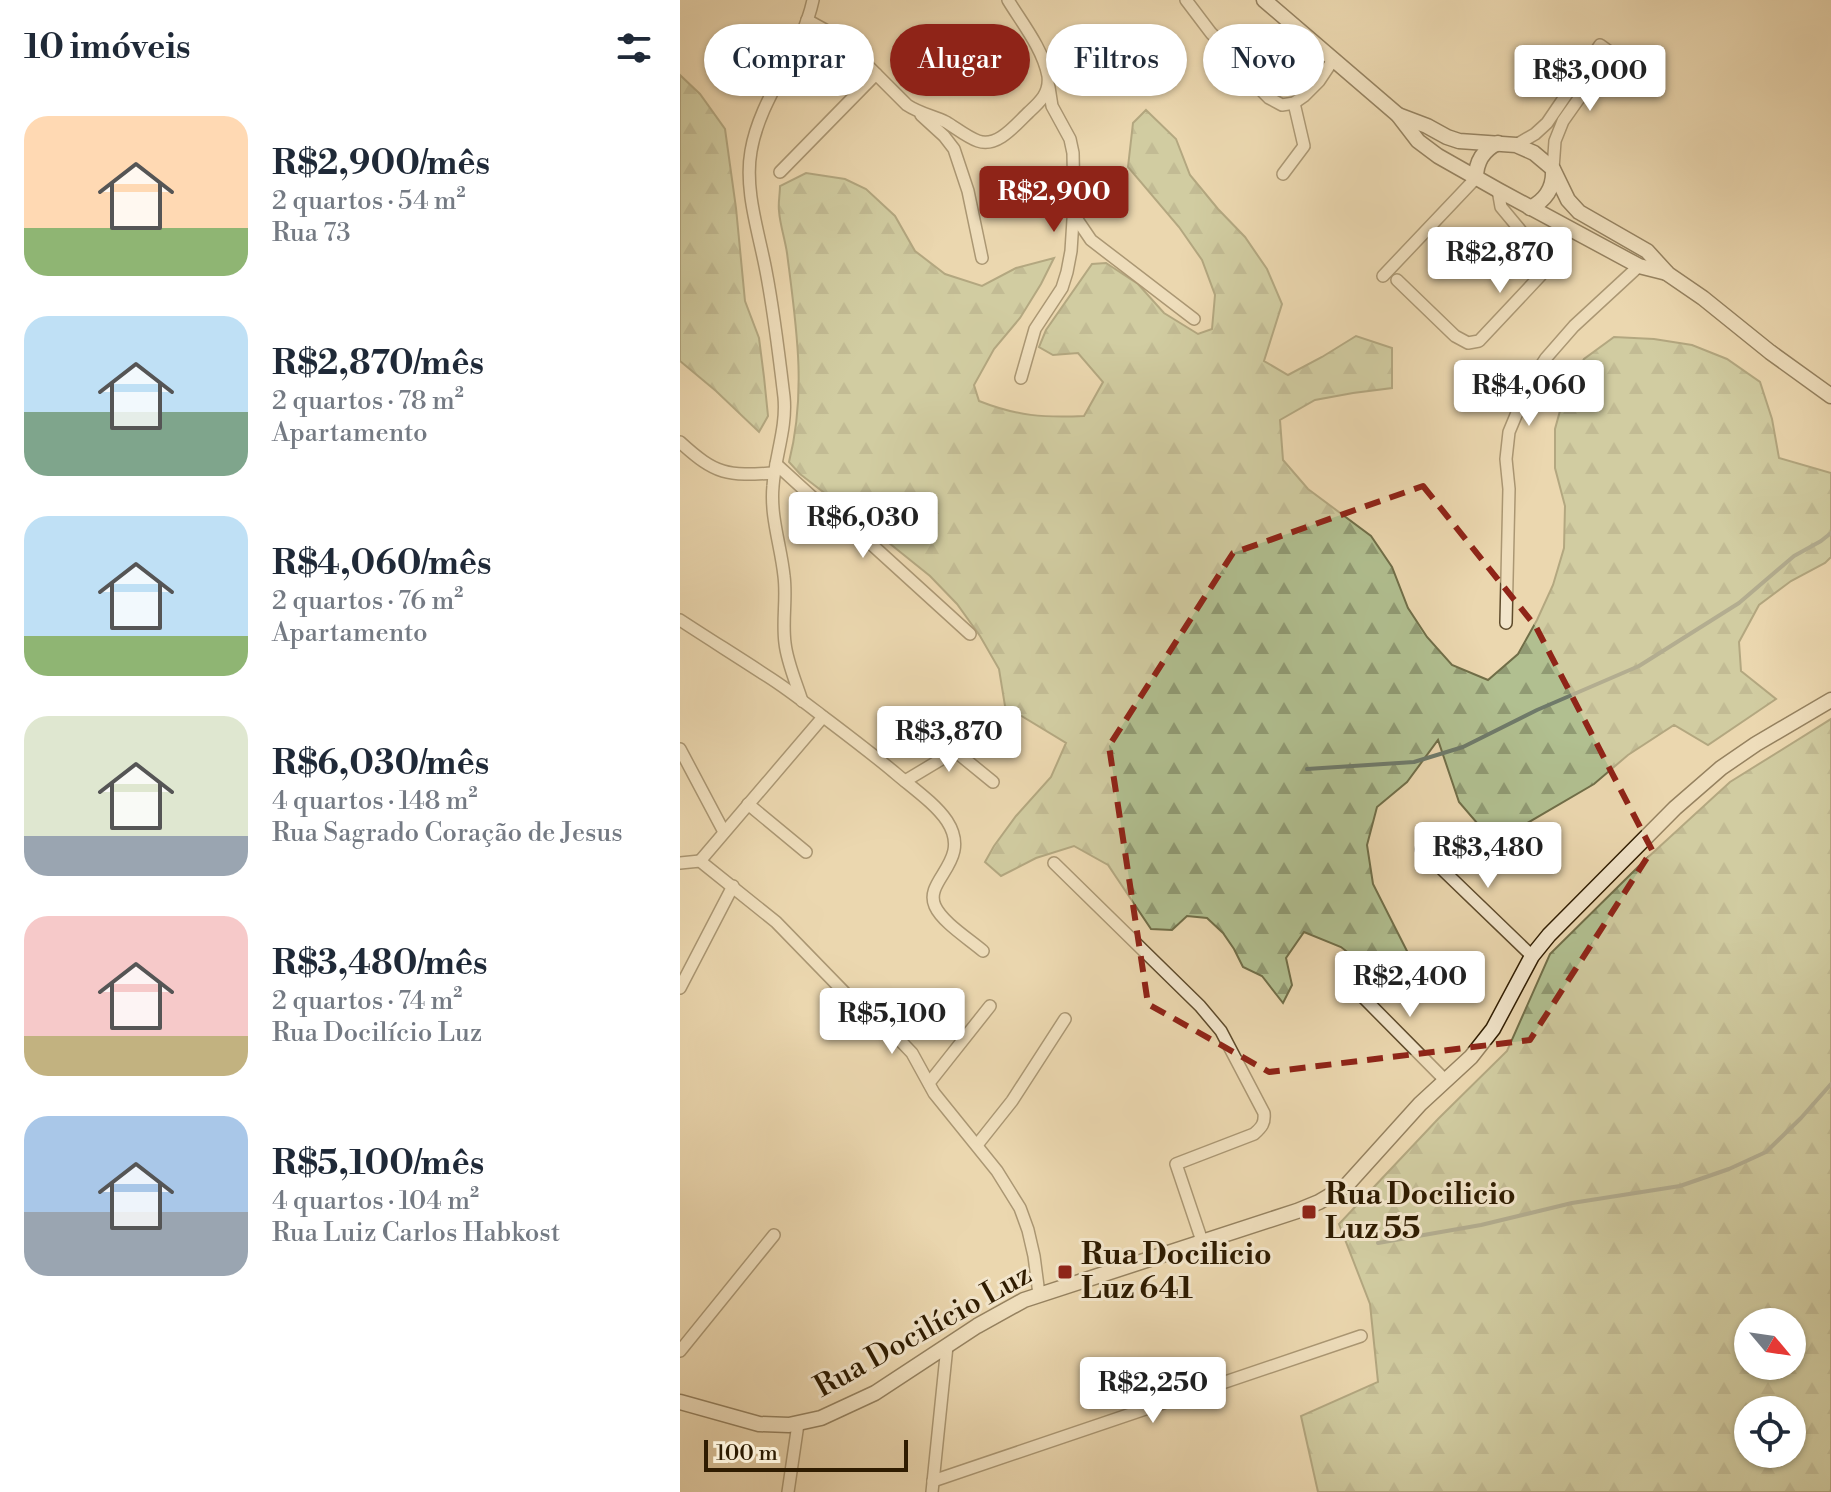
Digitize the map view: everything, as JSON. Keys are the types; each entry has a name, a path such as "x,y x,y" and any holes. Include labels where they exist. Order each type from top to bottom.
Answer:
{"main road":[{"path":"1264,0 1398,115 1418,141 1438,156 1639,266 1668,274"},
{"path":"1398,115 1453,139 1516,145 1534,153 1553,169 1573,207 1647,251 1668,274 1831,396"},
{"path":"1476,178 1480,158 1499,143"},
{"path":"1530,208 1548,193 1553,182 1553,169"},
{"name":"Rua Docilício Luz","path":"680,1402 775,1426 821,1418 858,1402 997,1313 1039,1294 1297,1211 1334,1195 1358,1174 1404,1120 1480,1047 1500,1017 1532,956 1549,935 1721,768 1831,700"}],"street":[{"path":"802,701 785,647 785,590 772,501 784,423 784,399 751,188 750,154 758,125 807,20 813,0"},
{"path":"1008,0 1036,45 1046,75"},
{"path":"1186,0 1269,98 1282,105 1294,103 1319,81 1333,60"},
{"path":"807,20 836,36 944,136 954,149 968,191 982,258"},
{"path":"1516,145 1547,123 1600,45 1611,53 1563,121 1555,141 1553,169"},
{"path":"780,172 876,74"},
{"path":"914,110 987,143 1004,136 1046,92"},
{"path":"1021,378 1035,329 1062,288 1071,251 1073,153 1070,139 1050,96"},
{"path":"1283,174 1304,146 1294,103"},
{"path":"1383,276 1476,178"},
{"path":"1397,280 1455,336 1468,343 1479,341 1541,275 1543,265 1541,255 1501,207 1498,190"},
{"path":"1073,214 1091,240 1194,319"},
{"path":"1506,623 1509,489 1506,459 1509,432 1529,384 1546,358 1574,326 1639,266"},
{"path":"680,442 719,471 737,475 775,469 870,543 970,634"},
{"path":"680,620 768,676 868,750 947,822 955,847 953,857 936,886 935,907 983,951"},
{"path":"700,861 823,717"},
{"path":"680,749 724,832"},
{"path":"905,781 955,751 993,782"},
{"path":"748,804 806,852"},
{"path":"1421,849 1532,956"},
{"path":"680,863 700,861 733,886 776,922 847,995 912,1053 934,1093 997,1171 1020,1208 1034,1256 1039,1294"},
{"path":"1054,863 1200,1006 1221,1031 1264,1113 1265,1120 1254,1134 1176,1164 1202,1241"},
{"path":"680,988 733,886"},
{"path":"1349,983 1445,1080"},
{"path":"929,1083 990,1006"},
{"path":"977,1145 1012,1101 1065,1019"},
{"path":"682,1344 774,1235"},
{"path":"947,1346 933,1486 1361,1336"},
{"path":"788,1492 798,1424"}],"highlighted area":[{"path":"1423,486 1536,627 1652,850 1530,1040 1269,1072 1148,1004 1109,746 1233,553"}],"green space":[{"path":"680,75 700,94 725,129 745,301 759,338 764,377 768,416 759,432 680,361"},
{"path":"1146,110 1176,139 1190,175 1245,237 1267,269 1282,304 1264,361 1288,375 1356,336 1392,348 1392,388 1315,400 1280,420 1283,460 1308,489 1371,536 1392,567 1408,608 1427,637 1452,665 1488,680 1518,654 1537,620 1553,585 1564,548 1565,506 1555,468 1555,429 1565,393 1584,359 1614,337 1692,345 1727,359 1760,382 1772,419 1779,458 1831,473 1831,557 1759,605 1739,642 1741,671 1776,699 1708,745 1674,725 1628,755 1594,784 1524,825 1483,830 1459,802 1438,740 1407,782 1377,807 1367,845 1373,884 1410,957 1409,997 1341,947 1304,932 1286,958 1292,985 1283,1003 1262,976 1243,967 1223,933 1207,918 1187,916 1172,930 1151,929 1108,865 1074,846 1036,858 1001,876 985,862 1016,816 1051,777 1066,743 1005,706 999,669 980,636 957,604 930,576 800,474 789,462 799,383 794,306 780,216 780,186 806,173 845,179 866,189 895,216 915,251 945,274 982,286 1016,268 1054,258 1020,318 994,349 974,385 979,401 1006,410 1043,416 1084,416 1103,382 1078,353 1053,355 1039,347 1046,330 1092,264 1106,263 1138,284 1164,313 1198,334 1212,329 1215,295 1202,260 1179,227 1128,167 1133,123"},
{"path":"1831,719 1831,1492 1318,1492 1301,1416 1378,1382 1370,1304 1339,1224 1507,1051 1550,954 1730,782"}],"waterway":[{"path":"1307,769 1414,762 1463,747 1537,710 1639,666 1739,603 1794,556 1831,533"},
{"path":"1378,1243 1481,1225 1572,1203 1680,1186 1729,1169 1766,1152 1831,1084"}],"place":[{"name":"Rua Docilicio Luz 55","path":"1309,1212"},
{"name":"Rua Docilicio Luz 641","path":"1065,1272"}]}
